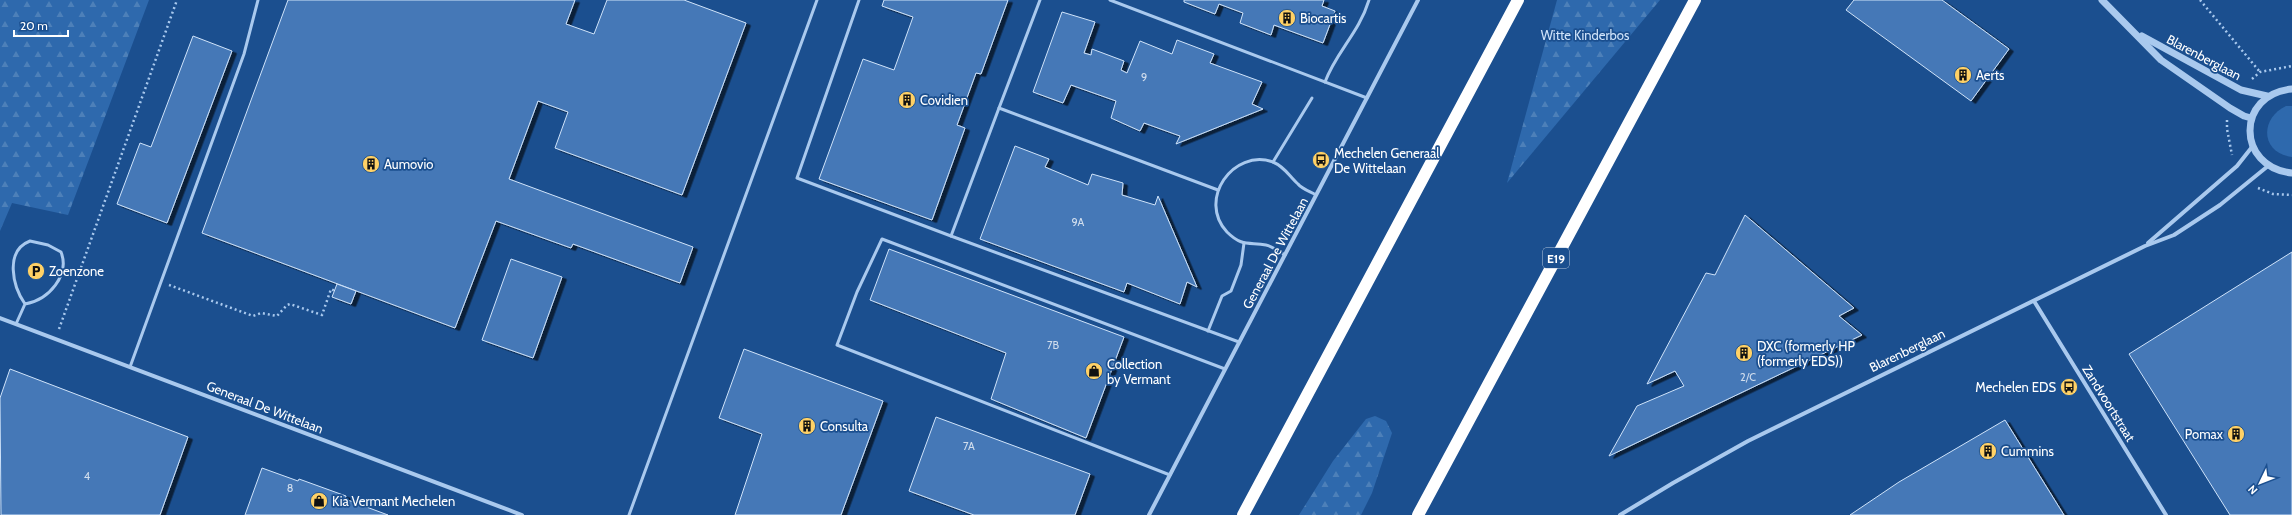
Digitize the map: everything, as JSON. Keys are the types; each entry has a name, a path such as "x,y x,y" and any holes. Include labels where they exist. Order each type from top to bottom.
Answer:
{"highway":[{"path":"1244,515 1518,0"},
{"name":"E19","path":"1418,515 1695,0"}],"street":[{"name":"Generaal De Wittelaan","path":"1149,515 1418,0"},
{"name":"Blarenberglaan","path":"2102,0 2161,60 2230,108 2244,116 2251,118"},
{"name":"Blarenberglaan","path":"2134,31 2166,51 2241,90 2267,96"},
{"path":"2292,89 2281,90 2267,96 2258,106 2251,118 2249,133 2252,147 2259,158 2268,166 2280,172 2292,173"},
{"name":"Blarenberglaan","path":"2144,246 2237,166 2252,147"},
{"name":"Blarenberglaan","path":"1620,515 1748,441 2144,246 2174,235 2220,204 2268,166"},
{"name":"Zandvoortstraat","path":"2034,301 2166,515"},
{"name":"Generaal De Wittelaan","path":"0,318 522,515"}],"lane":[{"path":"130,367 244,54 258,0"},
{"path":"629,515 817,0"},
{"path":"859,0 797,178 1239,342"},
{"path":"950,236 1040,0"},
{"path":"1110,0 1367,98"},
{"path":"1325,82 1330,69 1350,41 1366,12 1369,0"},
{"path":"1274,162 1312,98"},
{"path":"999,108 1218,190"},
{"path":"1285,255 1266,245 1244,243 1226,231 1220,222 1217,211 1218,190 1223,179 1240,164 1251,161 1274,162 1292,176 1298,185 1316,195"},
{"path":"1170,475 837,345 857,292 882,239 1225,369"},
{"path":"30,241 48,245 61,252 64,260 55,288 31,303 25,304 21,298 12,266 14,258 22,246 30,241"},
{"path":"1208,331 1222,296 1231,291 1240,265 1244,243"},
{"path":"16,324 25,304"}],"path":[{"path":"55,339 177,0"},
{"path":"2200,0 2260,72"},
{"path":"2230,108 2227,129 2231,153 2237,166"},
{"path":"161,282 253,316 261,313 277,316 290,304 322,314 331,289 335,290"}],"green space":[{"path":"0,0 149,0 68,215 12,203 0,231"},
{"name":"Witte Kinderbos","path":"1557,0 1660,0 1507,183"},
{"path":"2286,106 2292,106 2292,157 2282,154 2274,149 2269,143 2267,135 2271,119 2277,112"},
{"path":"1375,416 1386,421 1392,433 1372,493 1361,515 1299,515 1333,461 1366,419"}],"building":[{"name":"Aumovio","path":"288,0 575,0 566,24 594,34 607,0 684,0 746,23 682,195 555,148 568,112 538,101 509,179 693,247 680,283 573,244 571,248 496,221 455,328 202,233"},
{"name":"Covidien","path":"884,0 1008,0 981,74 976,73 957,125 965,128 932,220 819,179 863,59 894,70 913,17 882,6"},
{"name":"Biocartis","path":"1184,0 1324,0 1322,6 1335,11 1323,43 1274,25 1271,35 1240,23 1243,13 1219,4 1215,14 1184,2"},
{"name":"Aerts","path":"1854,0 1942,0 2009,49 1971,101 1846,10"},
{"path":"1062,12 1095,22 1084,53 1091,55 1092,49 1124,61 1121,70 1127,73 1140,41 1172,54 1177,40 1214,54 1210,63 1262,82 1252,104 1263,109 1176,144 1180,136 1144,123 1140,131 1111,118 1116,101 1071,85 1063,103 1033,92"},
{"path":"193,36 232,51 167,223 117,204 140,143 151,147"},
{"path":"1015,146 1049,159 1045,167 1088,185 1092,174 1123,183 1122,195 1155,205 1158,196 1197,287 1187,282 1180,304 1127,283 1124,292 980,239"},
{"name":"DXC (formerly HP (formerly EDS))","path":"1745,215 1854,308 1839,316 1862,335 1609,456 1637,406 1684,386 1675,371 1647,384 1706,273 1715,275"},
{"path":"889,249 1124,337 1086,438 991,399 1006,353 870,300"},
{"name":"Pomax","path":"2292,252 2292,515 2230,515 2129,354"},
{"path":"511,259 562,277 533,358 482,340"},
{"path":"337,284 356,291 351,304 332,297"},
{"name":"Consulta","path":"744,349 883,401 841,515 735,515 762,434 719,418"},
{"path":"10,369 188,437 160,515 1,515 0,398"},
{"path":"936,417 1090,474 1075,515 974,515 909,491"},
{"name":"Cummins","path":"2005,420 2064,515 1850,515 1899,482"},
{"path":"262,468 298,481 299,479 346,496 345,499 388,515 245,515"}],"place":[{"name":"Biocartis","path":"1287,18"},
{"name":"Aerts","path":"1963,75"},
{"name":"Covidien","path":"907,100"},
{"name":"Mechelen Generaal De Wittelaan","path":"1321,160"},
{"name":"Aumovio","path":"371,164"},
{"name":"Zoenzone","path":"36,271"},
{"name":"DXC (formerly HP (formerly EDS))","path":"1744,353"},
{"name":"Collection by Vermant","path":"1094,371"},
{"name":"Mechelen EDS","path":"2069,387"},
{"name":"Consulta","path":"807,426"},
{"name":"Pomax","path":"2236,434"},
{"name":"Cummins","path":"1988,451"},
{"name":"Kia Vermant Mechelen","path":"319,501"}]}
